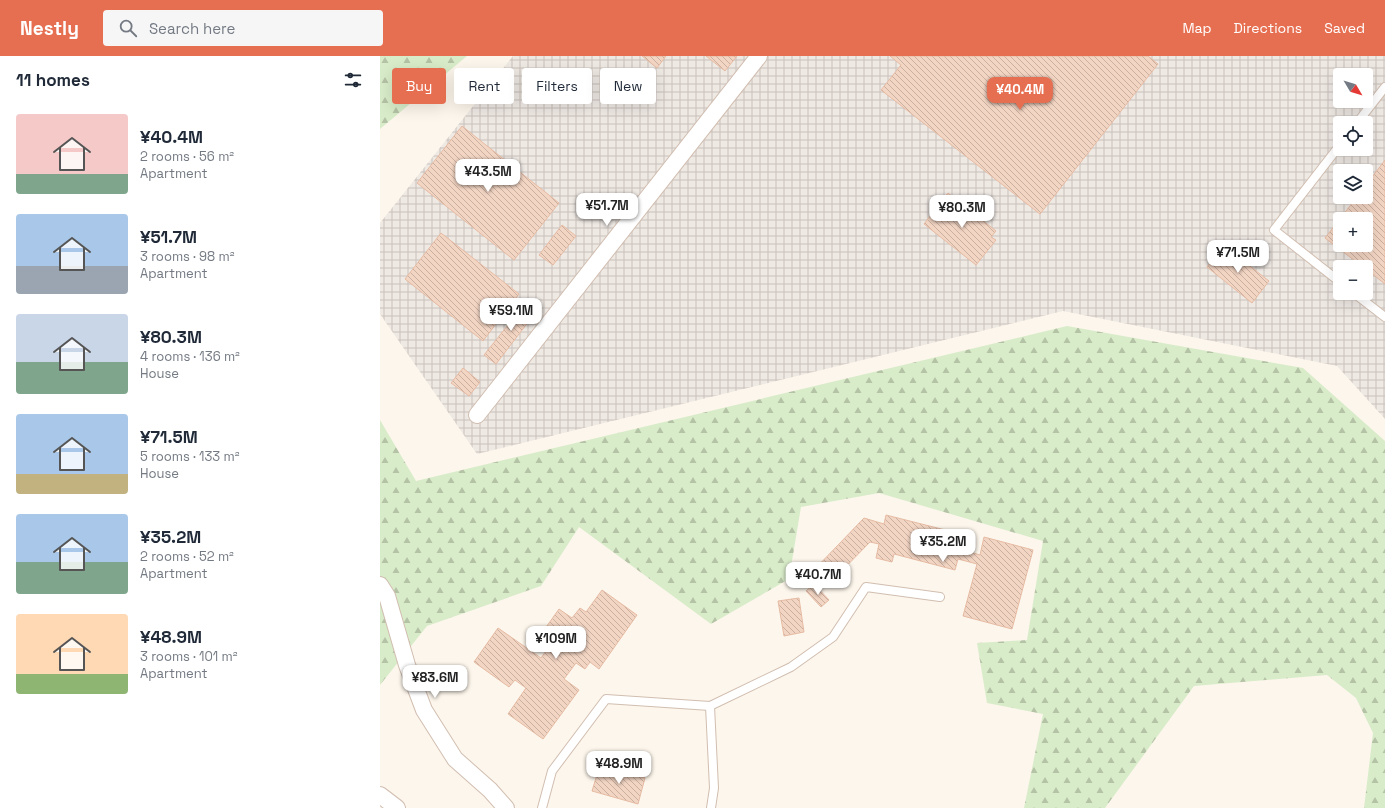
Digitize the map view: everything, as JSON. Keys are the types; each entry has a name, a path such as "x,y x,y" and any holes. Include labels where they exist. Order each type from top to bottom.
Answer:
{"street":[{"path":"477,415 759,56"},
{"path":"380,585 387,596 407,665 424,710 455,759 490,790 506,808"},
{"path":"380,795 397,808"}],"lane":[{"path":"1362,116 1385,87"},
{"path":"1333,154 1274,230 1333,276"},
{"path":"1363,300 1385,317"},
{"path":"542,808 552,771 606,699 710,706 791,667 833,637 866,587 940,597"},
{"path":"710,706 714,788 711,808"}],"shaded area":[{"path":"513,56 1385,56 1385,419 1337,366 1063,311 477,454 380,314 380,223 475,104 514,104 514,68 503,68"}],"green space":[{"path":"380,56 467,56 446,74 446,68 392,68 392,104 410,104 380,129"},
{"path":"1067,326 1303,368 1385,441 1385,808 1364,808 1373,733 1356,698 1327,675 1194,686 1105,808 1024,808 1043,714 987,703 977,643 1027,640 1043,541 879,493 801,507 789,579 711,624 579,527 541,586 427,626 380,685 380,420 416,481"}],"building":[{"path":"642,56 666,56 657,68"},
{"path":"706,56 737,56 725,71"},
{"path":"890,56 1148,56 1158,64 1040,214 881,90 901,65"},
{"path":"462,126 559,203 514,260 417,183"},
{"path":"1385,160 1385,284 1373,275 1373,260 1354,260 1343,252 1373,252 1373,212 1345,212 1352,204 1373,204 1373,176"},
{"path":"948,193 996,231 991,237 996,240 976,265 924,224"},
{"path":"562,225 576,236 553,265 539,255"},
{"path":"1333,228 1333,244 1325,238"},
{"path":"441,233 519,294 511,305 504,299 492,314 499,320 483,341 405,279"},
{"path":"1224,246 1269,281 1252,303 1207,267"},
{"path":"528,300 539,308 496,364 484,355"},
{"path":"463,368 480,382 469,396 451,383"},
{"path":"886,515 965,535 961,549 980,555 984,537 1033,550 1012,629 963,616 977,564 958,559 955,570 894,554 892,562 876,558 879,544 870,542 828,585 813,571 864,518 884,524"},
{"path":"814,584 829,600 821,607 806,591"},
{"path":"602,590 637,615 599,669 590,662 585,669 576,663 564,679 579,690 543,739 508,714 526,688 515,680 509,687 474,662 498,628 541,658 555,638 544,630 559,609 572,618 580,608 586,612"},
{"path":"799,598 804,632 784,636 778,601"},
{"path":"600,765 645,778 638,804 592,791"}]}
